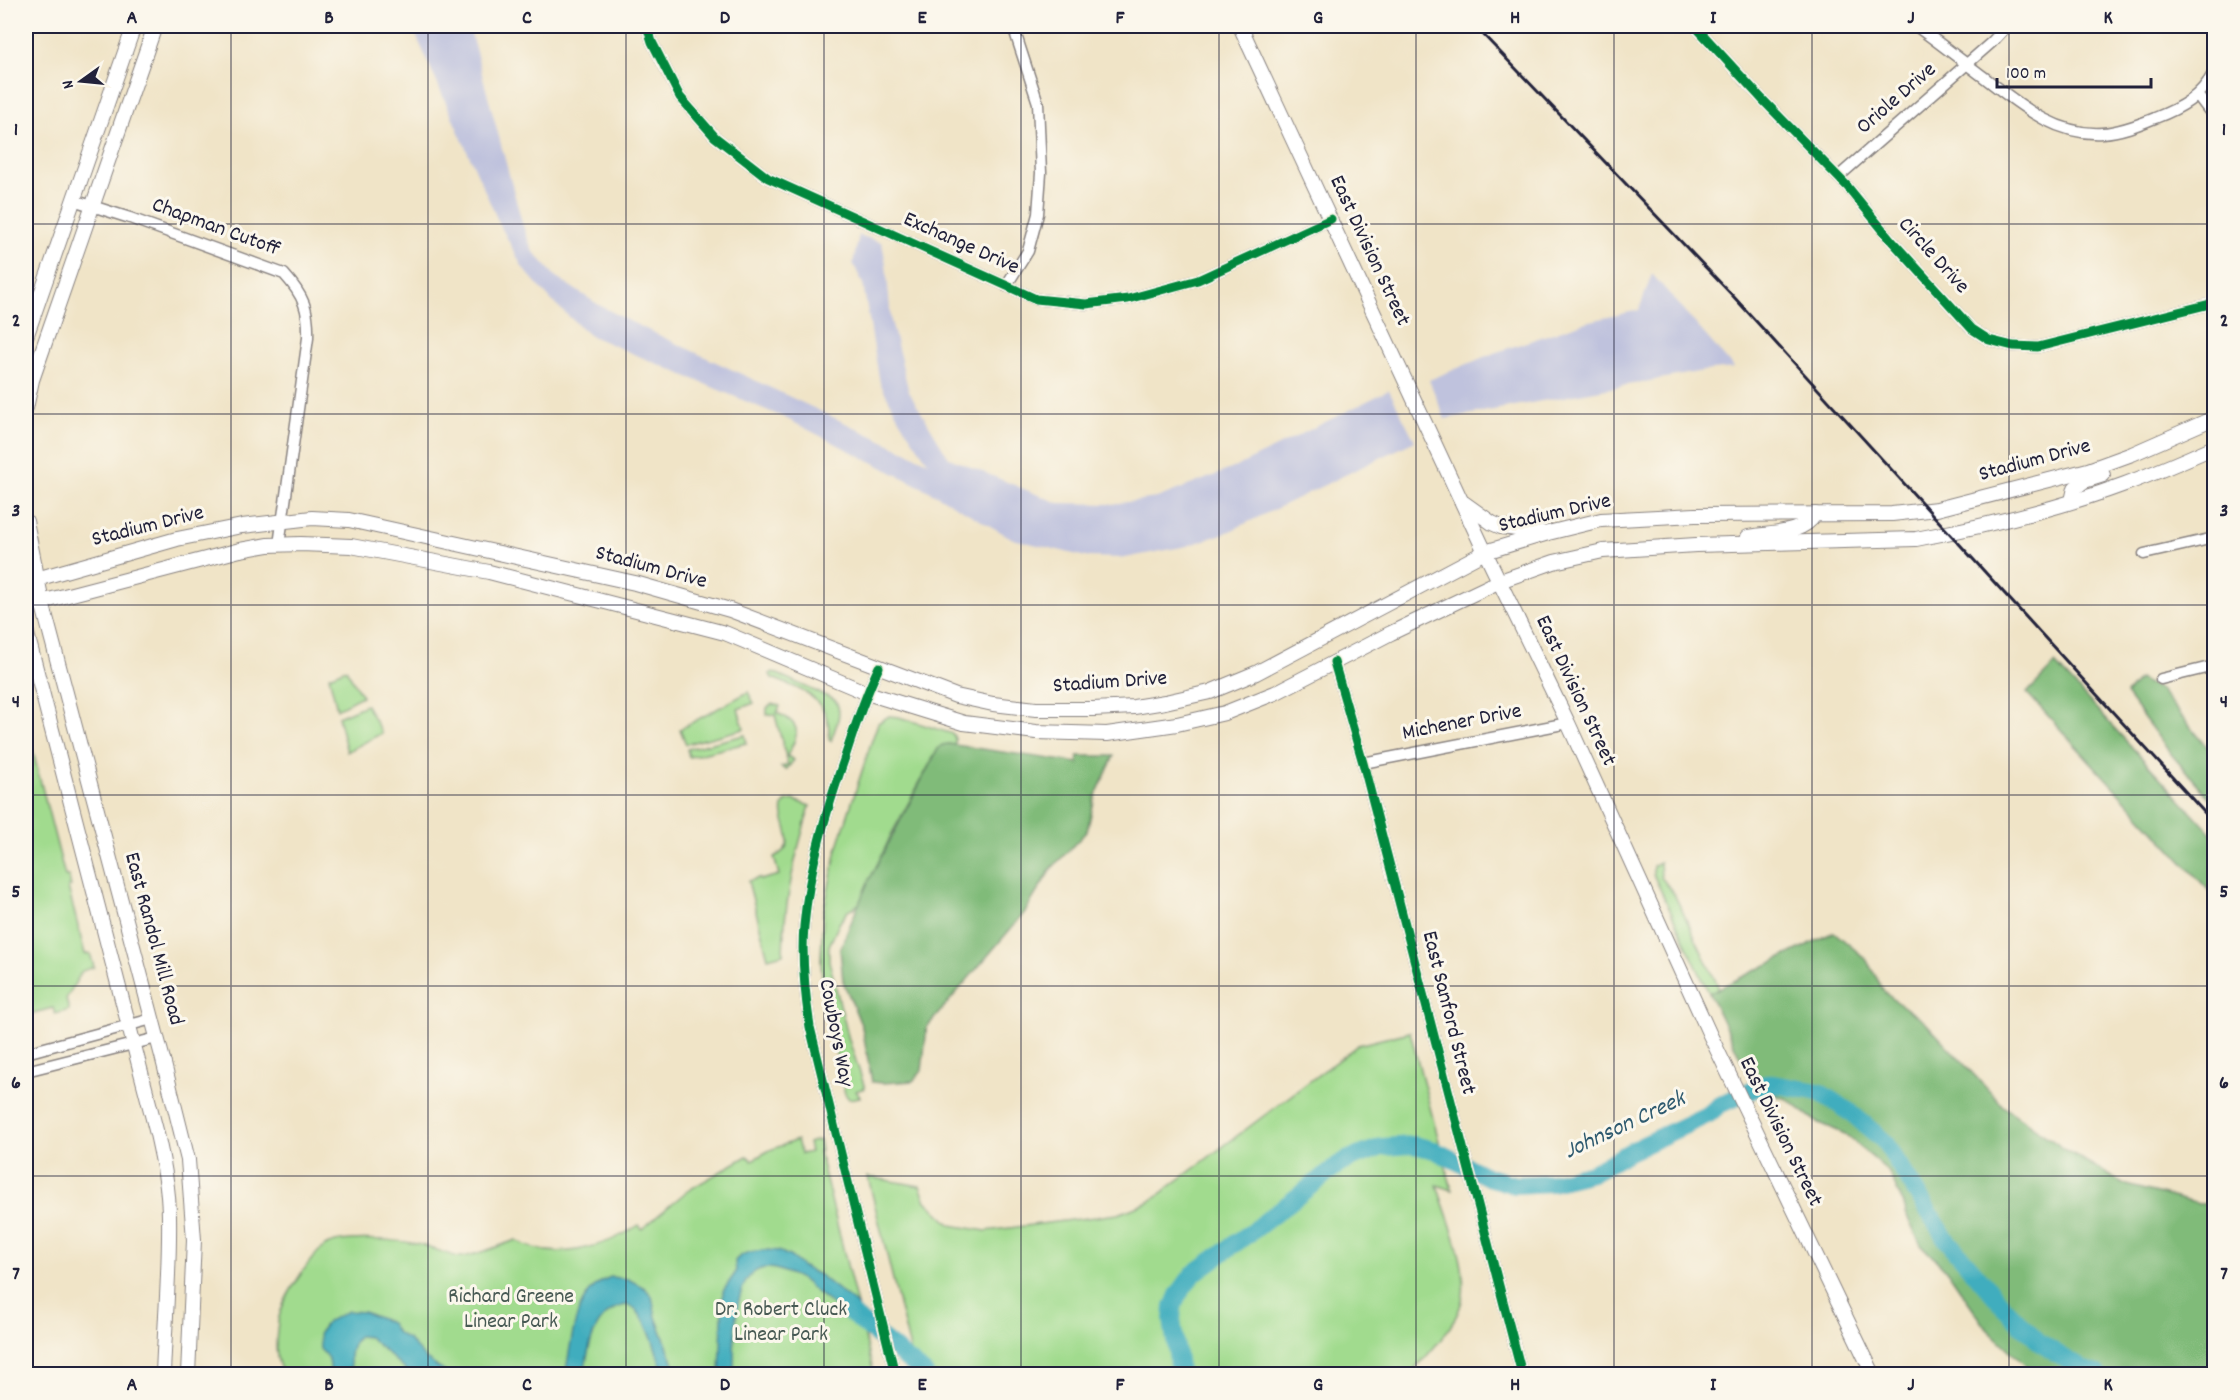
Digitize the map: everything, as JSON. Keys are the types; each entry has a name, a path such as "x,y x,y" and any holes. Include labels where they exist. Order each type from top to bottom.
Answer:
{"main road":[{"path":"26,337 135,26"},
{"path":"26,408 29,379 93,206 154,26"},
{"name":"East Division Street","path":"1240,26 1485,552 1568,723 1710,1035 1873,1374"},
{"name":"Stadium Drive","path":"31,580 177,539 242,526 312,518 350,520 635,583 709,604 945,692 993,704 1036,709 1093,710 1134,707 1210,692 1256,673 1485,552 1548,533 1601,520 1695,515 1892,514 1937,509 2088,470 2214,418"},
{"path":"2072,501 2075,488 2084,482 2133,460 2162,441"},
{"name":"Stadium Drive","path":"26,606 240,550 279,545 351,546 489,572 725,633 867,693 964,723 1036,732 1107,734 1177,724 1225,713 1275,693 1500,581 1554,562 1603,551 1716,544 1916,539 1949,533 2124,485 2214,447"},
{"path":"1462,502 1501,527 1548,533"},
{"path":"1716,544 1796,529 1812,520 1815,514"},
{"name":"East Randol Mill Road","path":"26,521 31,580 42,602 184,1141 194,1226 194,1275 188,1374"},
{"path":"489,572 494,552"},
{"name":"East Randol Mill Road","path":"26,630 159,1143 169,1204 170,1259 163,1374"},
{"path":"1134,707 1136,730"}],"street":[{"name":"Exchange Drive","path":"647,26 652,42 680,97 715,137 768,178 1036,299 1086,304 1128,298 1198,280 1331,219"},
{"path":"1006,285 1028,251 1038,214 1041,173 1038,103 1013,26"},
{"name":"Circle Drive","path":"1695,26 1838,177 1891,240 1972,329 1989,340 2013,346 2038,347 2214,303"},
{"path":"1916,26 2034,115 2061,127 2083,132 2102,133 2138,125 2172,111 2198,96 2214,72"},
{"name":"Oriole Drive","path":"1838,177 2007,26"},
{"path":"2198,96 2214,117"},
{"name":"Chapman Cutoff","path":"73,200 284,274 297,288 309,318 308,338 279,545"},
{"path":"2144,554 2214,538"},
{"name":"East Sanford Street","path":"1334,662 1363,763 1522,1374"},
{"path":"2161,678 2214,666"},
{"name":"Cowboys Way","path":"879,667 867,693 829,805 808,892 804,928 804,984 810,1027 895,1374"},
{"name":"Michener Drive","path":"1363,763 1568,723"},
{"path":"26,1053 152,1019"},
{"path":"26,1071 157,1038"}],"shaded area":[{"path":"412,26 469,26 523,226 532,250 556,277 599,305 631,322 928,462 902,424 880,383 863,284 853,263 859,235 882,243 891,321 909,392 949,458 1058,503 1112,504 1157,498 1236,467 1389,390 1415,441 1228,532 1187,546 1125,558 1086,557 1013,539 931,492 785,418 589,335 551,300 523,268 499,223"},
{"path":"1652,274 1734,368 1703,371 1445,419 1429,380 1494,353 1586,322 1639,310"}],"green space":[{"path":"2055,664 2214,836 2214,896 2027,693"},
{"path":"346,669 362,696 337,709 329,676"},
{"path":"773,672 835,700 839,715 831,741 826,715 821,706 805,692 772,678 770,674"},
{"path":"2139,679 2160,690 2214,755 2214,803 2171,754 2126,694"},
{"path":"748,692 754,703 738,709 744,729 686,744 680,729"},
{"path":"772,704 780,706 777,713 791,721 796,730 794,742 787,756 794,760 786,770 781,767 788,765 775,715 767,715 767,708"},
{"path":"366,705 382,733 347,752 338,717"},
{"path":"889,716 953,734 955,745 948,744 938,749 892,833 859,904 848,911 840,922 829,946 829,961 849,1040 865,1088 856,1091 860,1097 849,1099 845,1094 823,995 821,960 823,914 837,849 870,746 878,723"},
{"path":"26,725 65,876 68,876 71,886 68,887 85,954 90,953 94,967 82,971 66,999 69,1010 55,1014 53,1008 26,1015"},
{"path":"745,735 747,743 689,757 687,749"},
{"path":"948,744 1078,763 1078,756 1114,756 1095,797 1087,831 1051,869 1025,912 927,1027 922,1070 913,1081 872,1082 862,1027 843,981 840,949 868,882 938,749"},
{"path":"793,800 810,806 791,879 783,954 768,958 748,881 779,875 774,857 787,845 783,809 785,802"},
{"path":"1660,862 1661,877 1674,894 1719,988 1709,993 1653,874 1653,866"},
{"path":"1834,932 1866,959 1885,993 1925,1022 2003,1106 2066,1150 2126,1185 2199,1204 2214,1203 2214,1374 2040,1374 2027,1367 1987,1329 1948,1272 1921,1245 1888,1171 1845,1134 1815,1121 1787,1099 1778,1096 1750,1078 1709,993"},
{"path":"1410,1032 1452,1190 1437,1185 1457,1246 1463,1278 1463,1293 1456,1316 1445,1334 1411,1374 916,1374 868,1177 920,1186 926,1201 951,1225 986,1231 1118,1214 1149,1202 1358,1045"},
{"name":"Richard Greene Linear Park","path":"797,1140 801,1154 810,1152 808,1143 819,1140 821,1151 819,1151 874,1374 285,1374 281,1369 276,1342 281,1310 304,1269 325,1246 345,1241 389,1240 425,1246 464,1257 516,1240 546,1251 579,1250 611,1240 639,1225 642,1229 687,1191 747,1156 752,1160 770,1150"}],"water":[{"path":"779,1251 791,1257 803,1267 819,1275 857,1305 863,1328 801,1279 779,1270 762,1268 751,1275 743,1288 738,1306 735,1325 734,1374 720,1374 723,1291 736,1272 735,1261 738,1258 750,1252"},
{"path":"611,1277 628,1279 645,1288 652,1296 656,1317 678,1374 664,1374 645,1324 633,1308 626,1305 606,1315 594,1332 584,1374 565,1374 576,1318 581,1305 588,1293"},
{"path":"348,1311 364,1312 391,1323 397,1333 408,1339 426,1359 448,1374 410,1374 369,1337 359,1336 350,1354 352,1374 330,1374 329,1360 320,1349 319,1333 328,1321"}],"waterway":[{"name":"Johnson Creek","path":"1180,1374 1172,1320 1173,1307 1178,1295 1193,1274 1349,1159 1382,1147 1414,1145 1434,1150 1488,1177 1515,1185 1552,1183 1592,1173 1631,1151 1709,1114 1719,1105 1767,1083 1819,1092 1850,1112 1884,1141 1946,1239 2004,1307 2040,1343 2082,1369 2098,1374"},
{"name":"Johnson Creek","path":"843,1307 925,1374"}],"railway":[{"path":"1475,26 1733,296 2214,823"}],"cycle path":[{"path":"647,26 652,42 680,97 715,137 768,178 1036,299 1086,304 1128,299 1198,280 1331,219"},
{"path":"1695,26 1847,186 1891,240 1972,329 1989,340 2013,346 2038,347 2214,303"},
{"path":"1334,662 1363,763 1522,1374"},
{"path":"879,667 856,723 819,840 806,904 803,951 810,1027 895,1374"}],"park label":[{"name":"Dr. Robert Cluck Linear Park","path":"781,1322"}]}
